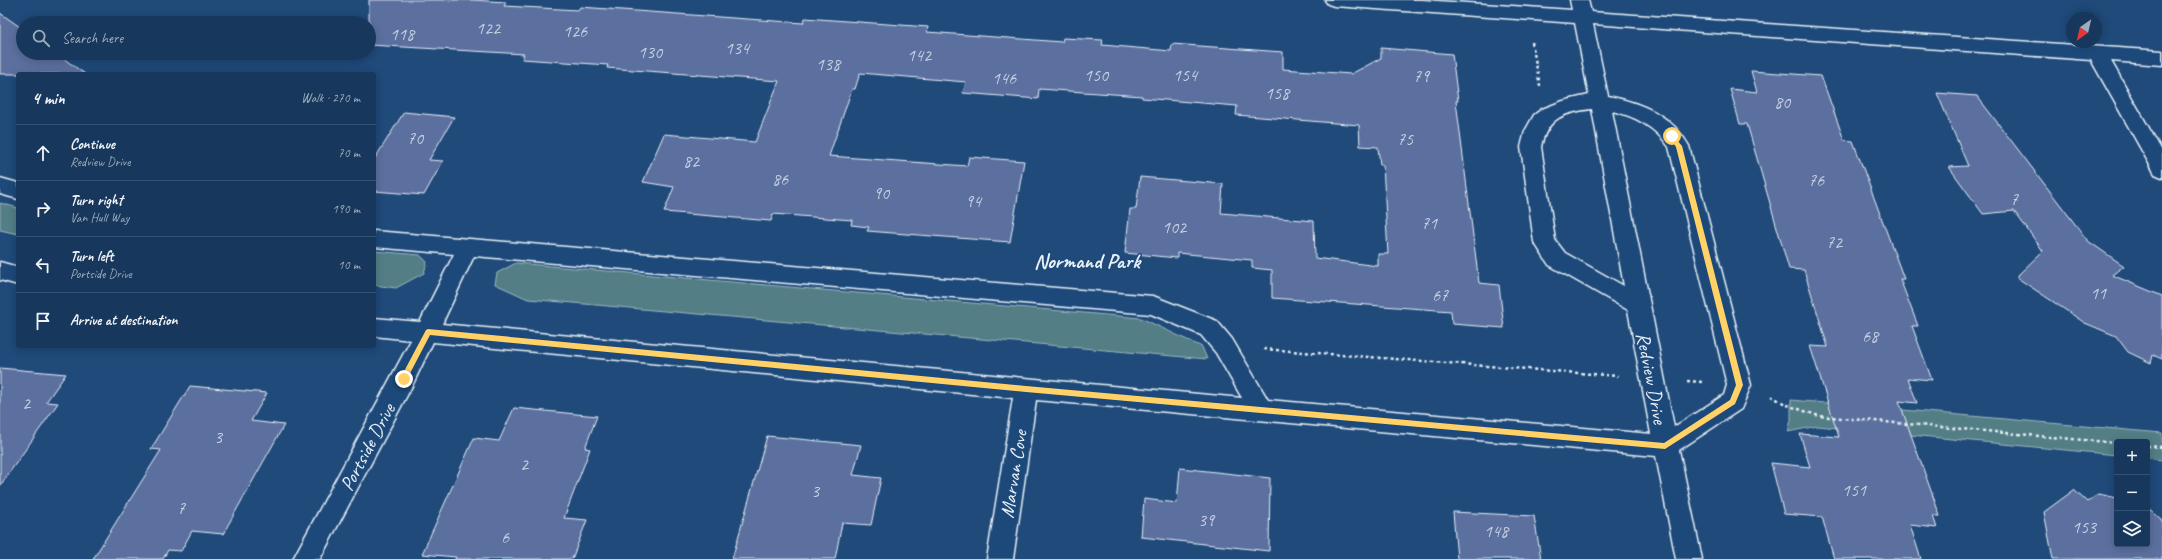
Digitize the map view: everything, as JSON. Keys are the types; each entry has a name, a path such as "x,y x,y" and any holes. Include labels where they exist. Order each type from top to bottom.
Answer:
{"street":[{"path":"1334,0 1528,14 1581,9 2097,54 2162,58"},
{"name":"Redview Drive","path":"1581,9 1602,101 1665,446 1733,402 1739,385"},
{"path":"2097,54 2162,170"},
{"path":"1545,116 1566,106 1602,101 1633,110 1659,123 1672,136 1679,146 1739,385"},
{"name":"Redview Drive","path":"1545,116 1533,134 1531,148 1545,242 1557,259 1638,304"},
{"path":"0,186 16,190"},
{"path":"376,239 1153,305 1209,328 1224,346 1260,410"},
{"name":"Portside Drive","path":"306,559 428,332 468,247"},
{"path":"0,271 16,275"},
{"path":"376,327 1026,389 1665,446 1689,559"},
{"name":"Marvan Cove","path":"1000,559 1026,389"}],"path":[{"path":"1528,14 1545,116"},
{"path":"1224,346 1739,385 1762,391 1787,406 1819,416 2114,443"},
{"path":"2150,446 2162,447"}],"green space":[{"path":"0,203 16,207 16,234 0,230"},
{"path":"376,251 420,255 427,262 424,273 396,288 376,285"},
{"path":"516,263 1141,318 1202,347 1207,359 528,299 495,284 497,273"},
{"path":"1791,400 2162,433 2162,460 2150,458 2150,439 2114,439 2114,455 1817,426 1788,432 1791,420"}],"building":[{"path":"369,0 472,0 506,2 504,6 578,10 580,7 803,23 805,18 928,27 927,32 1062,42 1063,38 1103,40 1102,45 1171,51 1172,44 1283,52 1283,69 1351,74 1381,58 1381,48 1452,54 1458,101 1456,101 1479,283 1499,285 1504,328 1452,324 1451,311 1272,298 1272,270 1252,268 1252,260 1177,253 1177,258 1125,253 1130,209 1136,209 1140,177 1223,184 1221,213 1314,221 1315,258 1378,266 1378,254 1388,254 1383,165 1380,165 1378,147 1360,146 1359,125 1236,115 1237,106 1142,98 1142,96 1039,89 1038,99 963,93 966,82 860,73 855,89 852,89 829,156 967,166 969,157 1024,161 1010,242 867,231 869,227 851,225 852,220 773,214 771,221 664,212 674,187 643,182 664,134 755,142 779,81 607,68 608,65 522,59 524,54 376,45 376,16 369,16"},
{"path":"0,13 16,24 16,60 66,60 82,72 16,72 16,74 0,74"},
{"path":"1751,71 1821,76 1844,140 1853,141 1904,279 1900,279 1918,326 1912,326 1932,380 1908,378 1917,403 1899,401 1940,516 1933,516 1937,528 1910,525 1921,559 1834,559 1822,517 1784,514 1771,463 1810,467 1800,434 1839,437 1810,346 1828,347 1804,270 1789,269 1747,124 1740,124 1730,89 1757,92"},
{"path":"1937,93 1977,96 2088,241 2124,266 2112,275 2162,296 2162,359 2153,355 2151,363 2128,352 2116,336 2085,323 2016,277 2043,251 2014,211 1983,214 1949,167 1968,166"},
{"path":"404,112 454,117 429,160 443,161 424,195 376,191 376,157"},
{"path":"0,368 66,374 46,402 58,403 0,486"},
{"path":"190,386 267,393 251,421 284,425 223,534 192,531 181,551 168,550 163,559 93,559 161,450 151,449"},
{"path":"514,408 597,416 585,448 590,449 564,518 587,520 572,559 455,559 456,557 422,554 474,438 499,441"},
{"path":"767,436 861,445 853,475 881,478 871,525 842,523 835,559 732,559"},
{"path":"1180,468 1270,478 1269,551 1141,537 1144,499 1177,503"},
{"path":"2074,490 2087,502 2099,494 2114,497 2114,547 2150,547 2150,510 2162,520 2162,559 2053,559 2044,512"},
{"path":"1453,512 1534,516 1541,559 1457,559"}],"district":[{"name":"Normand Park","path":"1087,261"}],"route":[{"path":"404,379 428,332 1026,389 1665,446 1696,428 1733,402 1739,385 1679,146 1672,136"}]}
